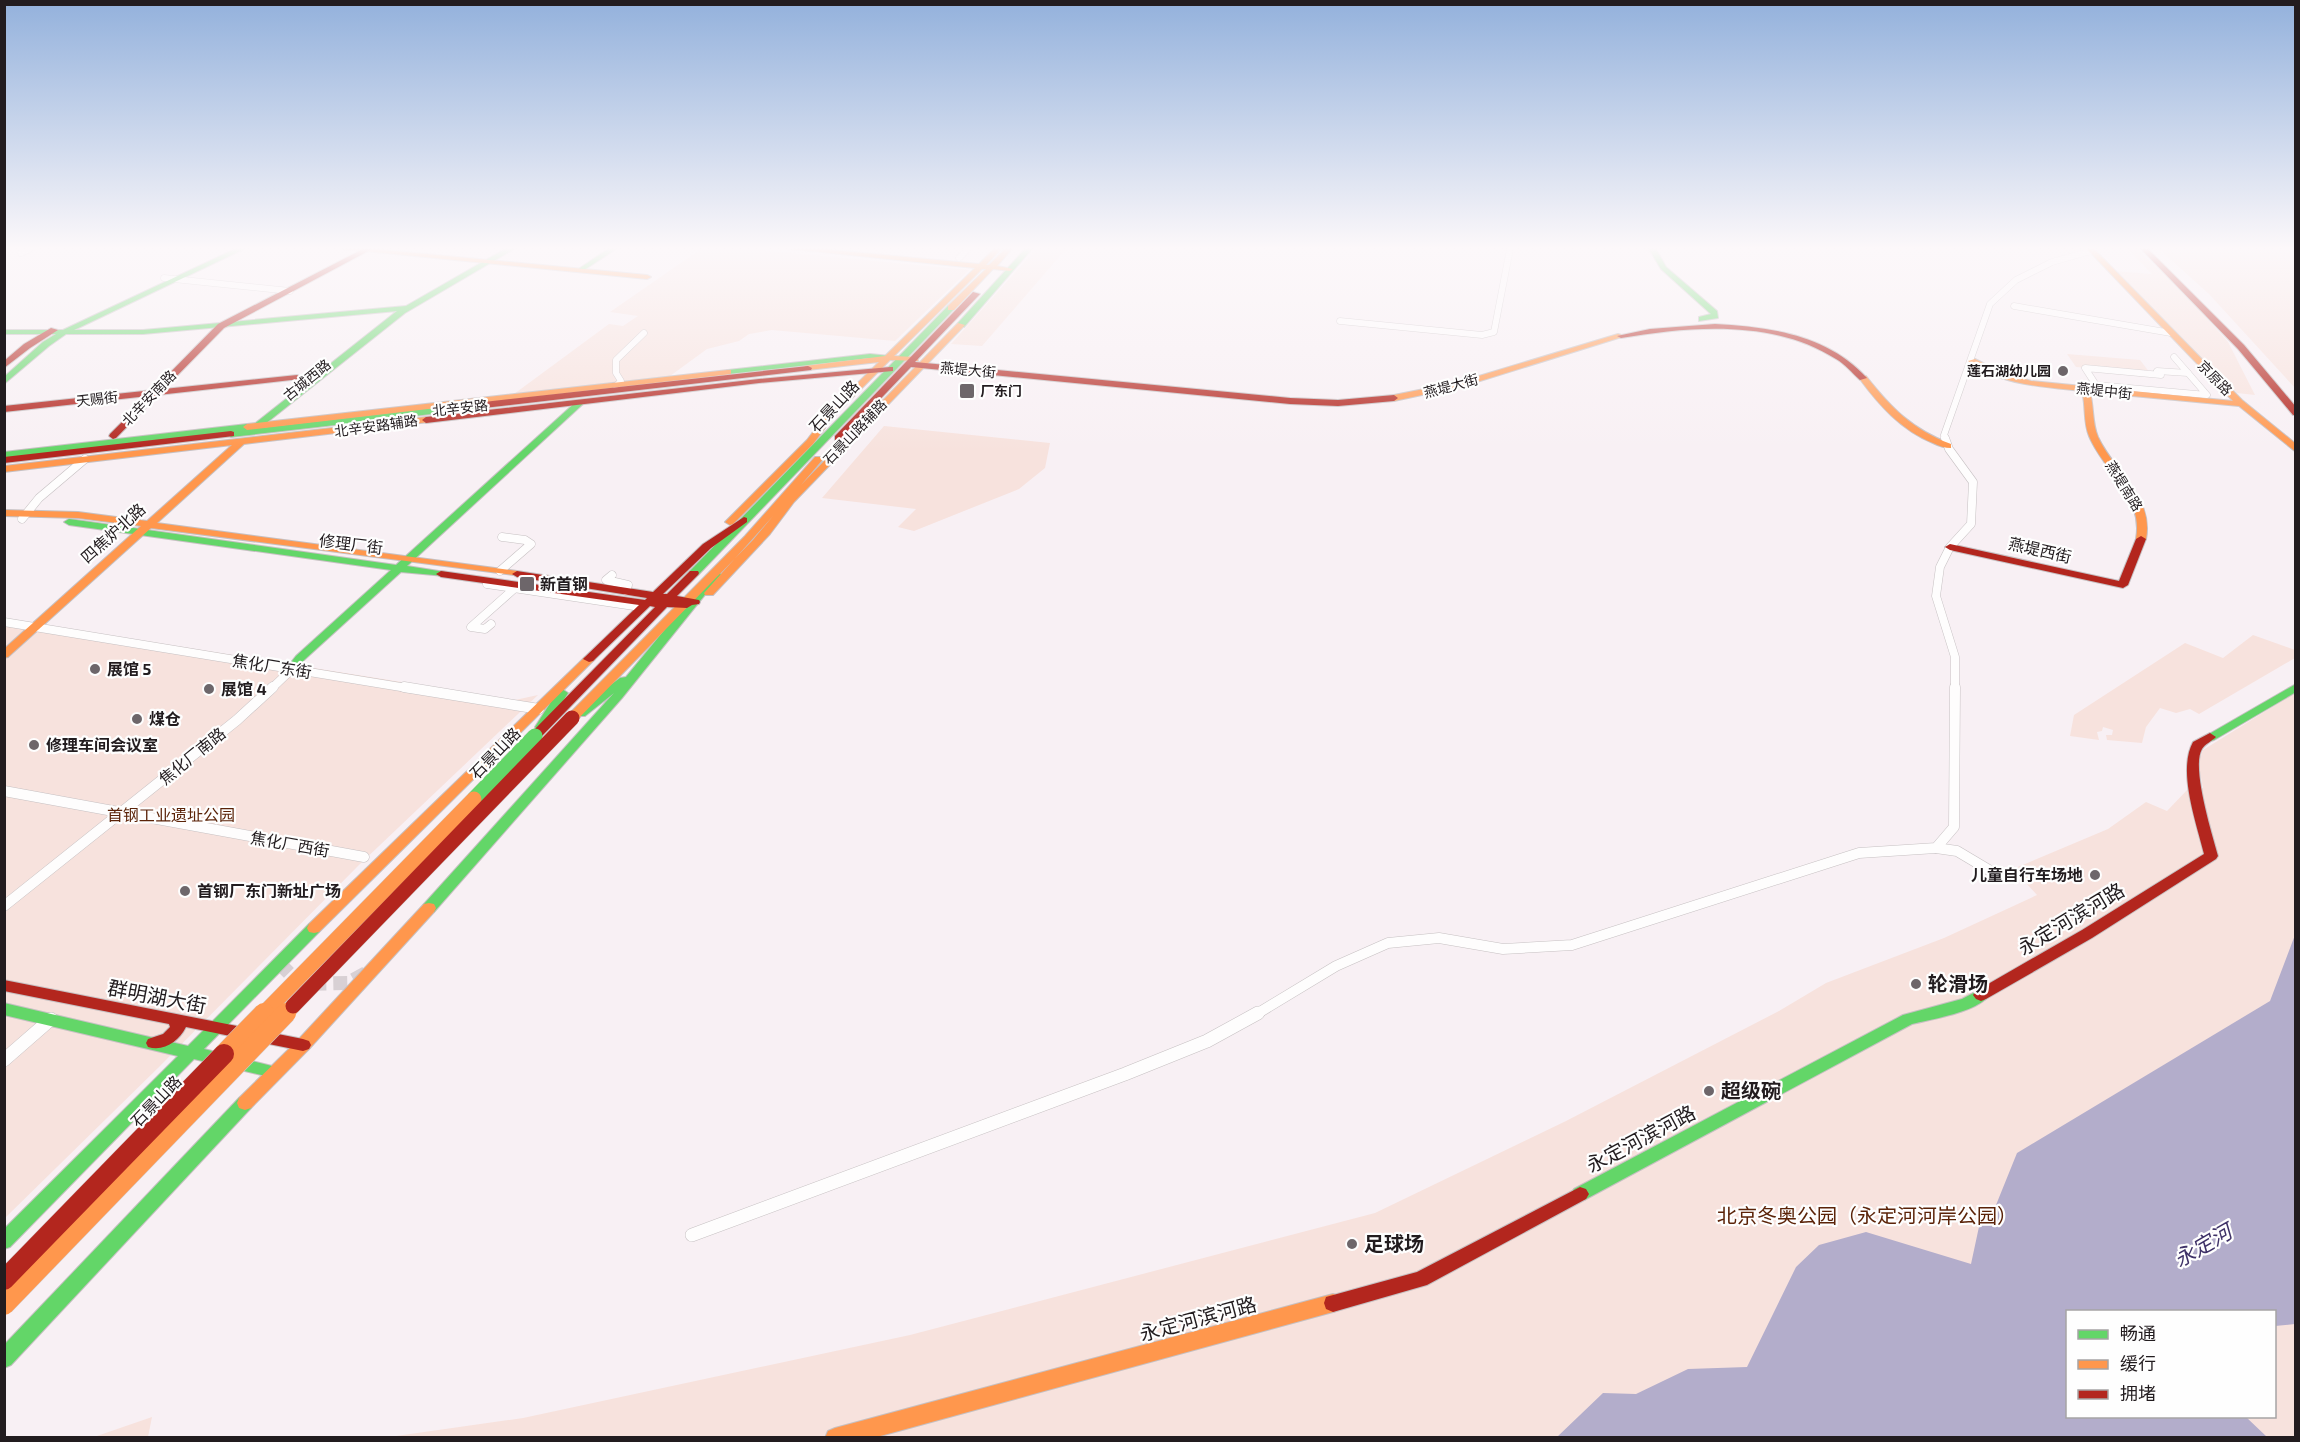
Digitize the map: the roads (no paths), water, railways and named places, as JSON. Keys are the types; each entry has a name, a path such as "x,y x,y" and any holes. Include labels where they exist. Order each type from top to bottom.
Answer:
{"main road":[{"path":"4,366 52,335 91,316"},
{"name":"北辛安南路","path":"106,443 223,325 240,316"},
{"path":"4,332 117,336 326,316"},
{"name":"古城西路","path":"242,435 392,316"},
{"name":"石景山路辅路","path":"672,603 766,532 901,363 923,325 934,316"},
{"path":"923,325 938,316"},
{"name":"石景山路","path":"4,1280 535,736 672,603 720,568 942,316"},
{"name":"石景山路","path":"4,1305 572,718 748,518 947,316"},
{"path":"1715,316 1717,320 1723,316"},
{"name":"京原路","path":"2155,316 2239,403 2295,449"},
{"path":"2210,316 2241,347 2295,413"},
{"path":"2221,316 2295,401"},
{"name":"燕堤大街","path":"901,363 1289,402 1362,402 1423,393 1652,329 1717,320 1795,337 1828,349 1857,372 1884,407 1900,422 1916,433 1947,445"},
{"path":"4,338 52,335"},
{"path":"4,382 52,335"},
{"name":"北辛安路辅路","path":"4,467 85,459 358,415 420,412 870,356 901,363"},
{"name":"燕堤中街","path":"1972,360 2027,380 2082,388 2239,403"},
{"name":"石景山路辅路","path":"707,546 797,456 831,414 901,363"},
{"name":"北辛安路","path":"4,467 50,459 420,412 901,363"},
{"name":"北辛安路","path":"4,460 106,443 242,435 420,412 665,385 901,363"},
{"name":"北辛安路辅路","path":"242,435 580,403 901,363"},
{"name":"天赐街","path":"4,409 297,377"},
{"path":"648,383 665,385"},
{"path":"709,383 739,384"},
{"name":"燕堤中街","path":"2082,388 2150,392 2239,403"},
{"name":"燕堤南路","path":"2082,388 2094,439 2134,502 2145,525 2144,533 2120,583"},
{"path":"290,671 300,658 580,403"},
{"path":"420,412 458,416"},
{"path":"358,415 390,416"},
{"name":"四焦炉北路","path":"4,656 29,628 242,435"},
{"path":"797,456 825,440"},
{"path":"4,455 106,443"},
{"path":"50,459 85,459"},
{"name":"修理厂街","path":"4,513 25,516 78,515 139,528 403,563 672,603"},
{"name":"修理厂街","path":"4,520 25,516"},
{"path":"4,1240 380,861 592,654 672,603 707,546 748,518"},
{"name":"燕堤西街","path":"1951,546 2120,583"},
{"name":"修理厂街","path":"403,563 500,571 626,591"},
{"path":"626,591 672,603"},
{"name":"石景山路","path":"4,1359 274,1072 303,1045 501,831 548,772 618,696 637,670 672,603"},
{"name":"四焦炉北路","path":"4,645 29,628"},
{"path":"535,736 566,685 592,654"},
{"path":"572,718 637,670"},
{"name":"永定河滨河路","path":"835,1437 1422,1279 1908,1019 1966,1004 2087,934 2211,856 2210,840 2192,777 2193,753 2197,745 2295,687"},
{"name":"群明湖大街","path":"4,985 303,1045"},
{"path":"4,1009 274,1072"},
{"path":"150,1044 163,1042 175,1034 178,1027 174,1019"}],"street":[{"path":"1341,321 1482,335 1494,332 1497,316"},
{"path":"1936,848 1954,827 1955,657 1936,596 1941,567 1951,546 1971,524 1973,482 1947,445 1944,435 1954,401 1972,360 1986,316"},
{"path":"2074,316 2171,333"},
{"path":"616,387 621,381 616,373 616,360 644,333"},
{"path":"2150,361 2161,375 2085,368 2096,385 2150,392 2208,395 2174,357"},
{"path":"2157,371 2188,373"},
{"path":"25,516 39,498 85,459"},
{"path":"500,571 531,544 525,540 502,537"},
{"path":"413,574 515,588 672,603"},
{"path":"612,575 606,580 628,585 626,591"},
{"path":"491,624 485,629 471,627 515,588"},
{"name":"焦化厂东街","path":"4,624 536,711"},
{"name":"焦化厂南路","path":"4,906 237,720 290,671"},
{"name":"焦化厂西街","path":"4,791 364,857"},
{"path":"692,1235 1125,1074 1207,1041 1268,1008 1336,966 1388,943 1439,938 1503,948 1572,945 1859,853 1936,848 1957,851 1999,876"},
{"path":"4,1060 51,1019"}],"water":[{"name":"永定河","path":"2295,935 2295,1324 2276,1326 2276,1310 2066,1310 2066,1418 2247,1418 2267,1437 1557,1437 1603,1393 1636,1394 1688,1369 1747,1367 1796,1267 1819,1245 1866,1232 1971,1264 1980,1222 1996,1205 2017,1153 2270,1001"}],"tunnel":[{"path":"279,963 300,984 348,983 368,972"}],"place":[{"name":"莲石湖幼儿园","path":"2063,371"},
{"name":"厂东门","path":"967,391"},
{"name":"新首钢","path":"527,584"},
{"name":"展馆 5","path":"95,669"},
{"name":"展馆 4","path":"209,689"},
{"name":"煤仓","path":"137,719"},
{"name":"修理车间会议室","path":"34,745"},
{"name":"儿童自行车场地","path":"2095,875"},
{"name":"首钢厂东门新址广场","path":"185,891"},
{"name":"轮滑场","path":"1916,984"},
{"name":"超级碗","path":"1709,1091"},
{"name":"足球场","path":"1352,1244"}],"park label":[{"name":"首钢工业遗址公园","path":"171,815"},
{"name":"北京冬奥公园（永定河河岸公园）","path":"1867,1216"}]}
